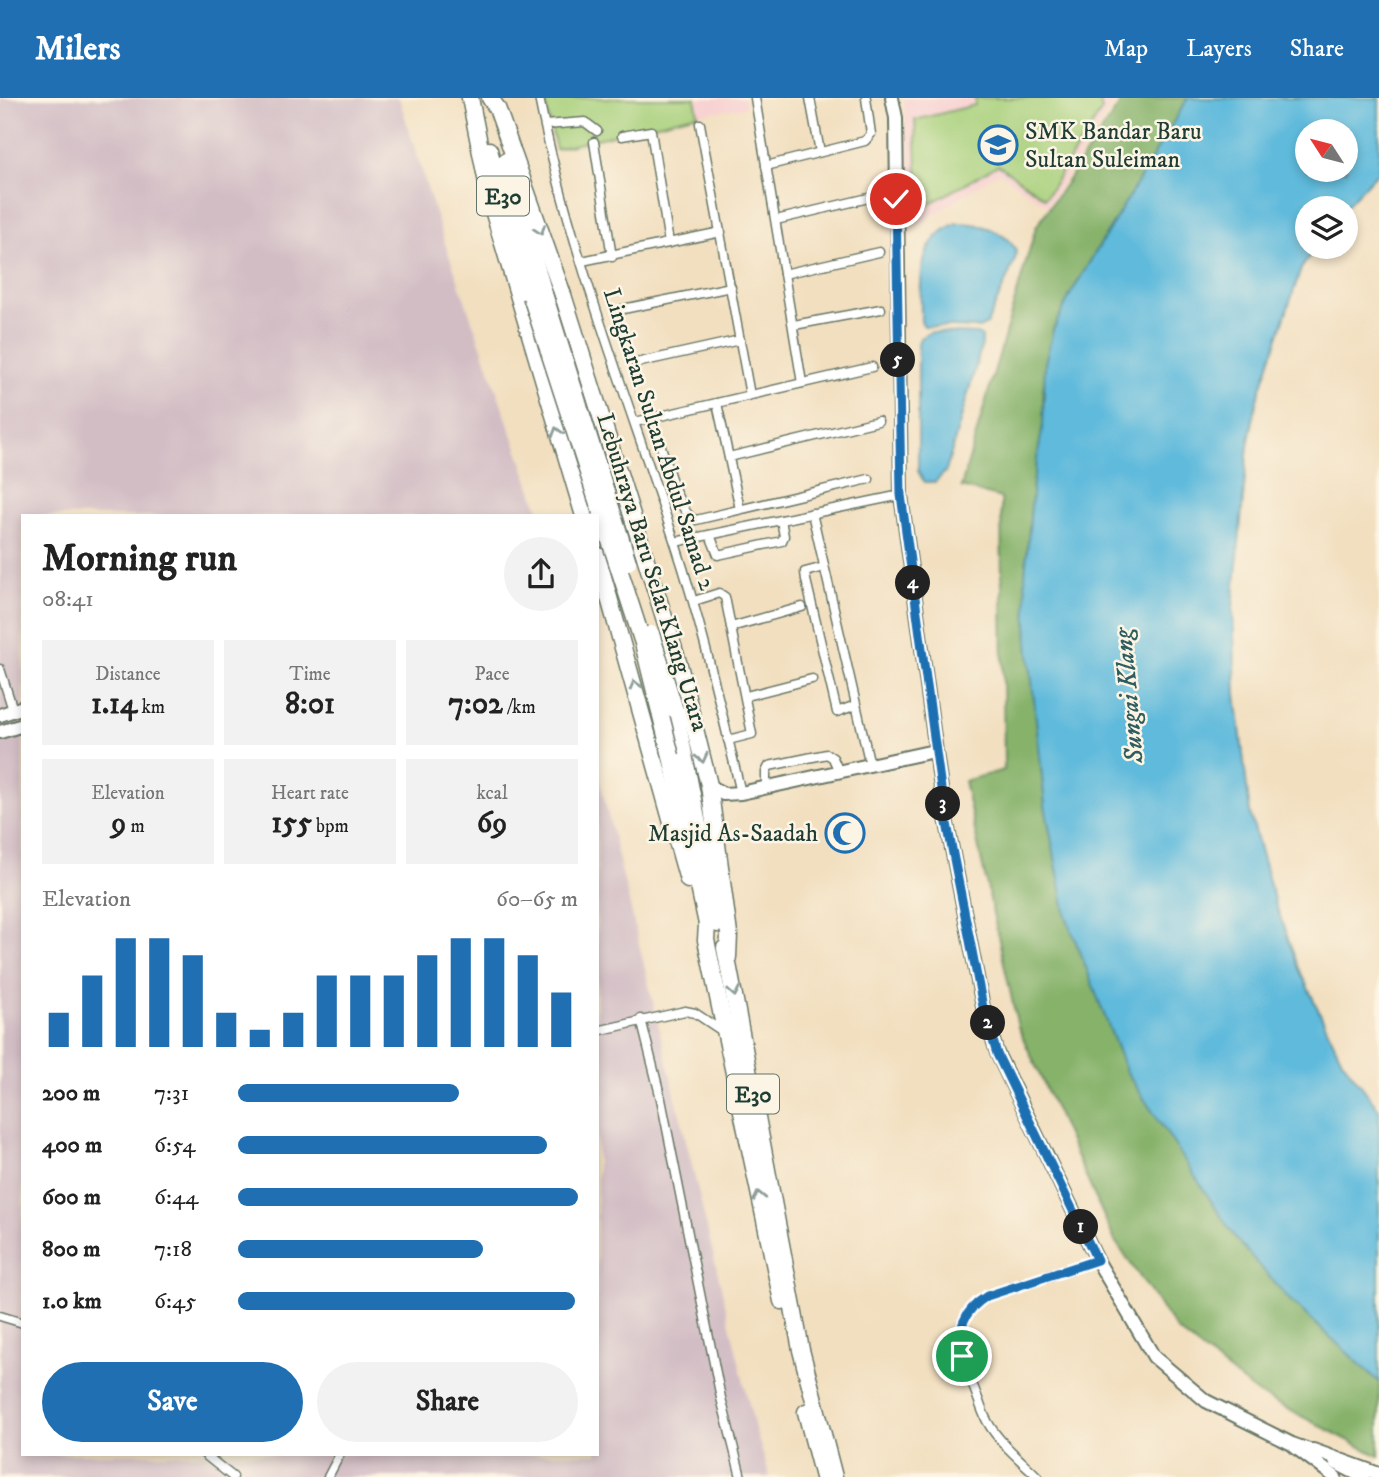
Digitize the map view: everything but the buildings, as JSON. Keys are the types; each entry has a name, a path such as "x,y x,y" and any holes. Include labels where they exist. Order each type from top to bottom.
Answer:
{"highway":[{"name":"Lebuhraya Baru Selat Klang Utara","path":"471,98 478,111 675,710 720,937 728,957 802,1350 834,1477"},
{"path":"471,98 491,203 583,514"},
{"name":"Lebuhraya Baru Selat Klang Utara","path":"490,98 537,295 643,643 671,756 707,924 706,940 723,1032 821,1477"},
{"path":"490,98 497,108 563,295 679,665 709,785 729,934 728,957"},
{"path":"573,514 577,497"},
{"path":"600,574 706,940"}],"street":[{"name":"Lingkaran Sultan Abdul Samad 2","path":"539,98 582,261 694,601 741,793"},
{"path":"755,98 802,383"},
{"path":"810,98 820,152"},
{"path":"766,166 869,138 866,98"},
{"path":"892,98 895,118 901,495 934,751 971,952 997,1054 1097,1260 1154,1357 1206,1401 1292,1444 1379,1474"},
{"path":"545,125 585,122 597,131"},
{"path":"700,124 750,395"},
{"path":"622,136 651,131 669,243"},
{"path":"594,142 611,257"},
{"path":"776,219 877,196"},
{"path":"582,261 721,232"},
{"path":"784,274 879,252"},
{"path":"623,309 731,287"},
{"path":"794,325 881,309"},
{"path":"636,362 740,340"},
{"path":"635,422 872,367"},
{"path":"717,403 740,509"},
{"path":"729,457 878,421"},
{"path":"658,437 687,516 696,520 869,479"},
{"path":"675,542 901,495"},
{"path":"812,513 870,765"},
{"path":"710,535 714,552 718,555 782,541 784,536 781,520"},
{"path":"599,525 634,522"},
{"path":"599,541 634,522"},
{"path":"824,567 805,572 826,676 837,712 856,705"},
{"path":"694,601 719,593 725,597 752,734 728,740"},
{"path":"731,627 802,607"},
{"path":"0,669 12,711"},
{"path":"746,696 813,679"},
{"path":"0,733 21,726"},
{"path":"709,785 723,794 741,793 934,751"},
{"path":"766,788 766,772 769,766 827,754 833,758 839,772"},
{"path":"711,811 741,793"},
{"path":"599,1030 641,1019 685,1012 695,1013 723,1032"},
{"path":"641,1019 661,1099 737,1476"},
{"path":"1038,1477 987,1421 962,1356 959,1335 962,1320 972,1305 987,1296 1097,1260"},
{"path":"0,1316 21,1323"},
{"path":"1292,1444 1335,1477"},
{"path":"1313,1450 1360,1475"},
{"path":"207,1456 233,1477"},
{"path":"328,1477 339,1456"},
{"path":"1315,1464 1325,1477"}],"shaded area":[{"path":"0,98 399,98 442,235 540,514 21,514 21,1456 599,1456 599,776 755,1429 770,1477 0,1477"},
{"path":"695,98 744,98 746,107 698,114"},
{"name":"SMK Bandar Baru Sultan Suleiman","path":"904,98 1117,98 1047,206 999,172 915,227"}],"green space":[{"path":"544,98 695,98 698,114 556,149"},
{"name":"SMK Bandar Baru Sultan Suleiman","path":"975,98 1099,98 1102,110 1045,198 998,165 919,210 915,120 975,105"},
{"path":"1124,98 1188,98 1070,295 1053,330 1043,389 1043,425 1033,483 1025,576 1028,643 1045,805 1066,916 1126,1071 1177,1148 1289,1299 1379,1382 1379,1456 1258,1394 1177,1330 1115,1241 1018,1027 964,781 1004,770 1001,498 961,487 1036,227"}],"water":[{"name":"Sungai Klang","path":"1188,98 1379,98 1379,171 1355,196 1295,196 1295,259 1308,259 1301,269 1257,400 1248,446 1233,607 1236,694 1250,813 1275,903 1300,971 1342,1060 1379,1109 1379,1382 1289,1299 1236,1239 1126,1071 1066,916 1045,805 1028,643 1025,576 1033,483 1043,425 1045,363 1053,330 1070,295"},
{"path":"957,223 974,224 998,233 1016,250 1015,260 987,324 979,328 924,326 921,321 921,277 927,251 943,231"},
{"path":"931,332 977,334 982,337 982,344 946,471 935,482 924,482 918,471 918,344 920,338"}],"place":[{"name":"SMK Bandar Baru Sultan Suleiman","path":"998,145"},
{"name":"Masjid As-Saadah","path":"845,833"}],"route":[{"path":"896,199 901,495 934,751 971,952 997,1054 1097,1260 987,1296 972,1305 962,1320 959,1335 962,1356"}]}
